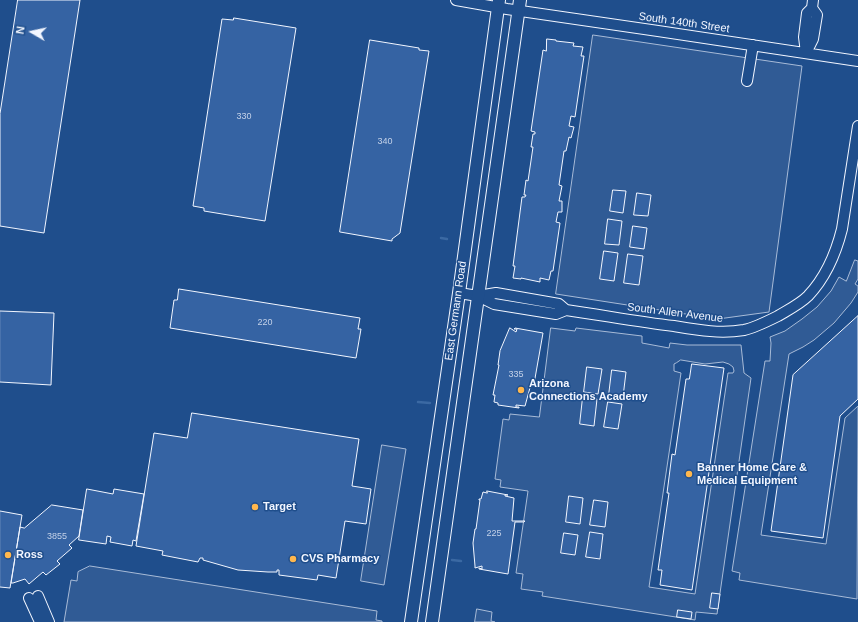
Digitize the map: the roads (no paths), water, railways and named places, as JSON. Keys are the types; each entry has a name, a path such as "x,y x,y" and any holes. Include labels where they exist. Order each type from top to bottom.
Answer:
{"main road":[{"name":"East Germann Road","path":"411,622 459,293 508,5"},
{"name":"East Germann Road","path":"432,622 478,296 508,5"}],"street":[{"name":"South 140th Street","path":"456,0 508,5 858,61"},
{"path":"806,53 813,39 817,15 812,4"},
{"path":"747,81 753,45"},
{"name":"South Allen Avenue","path":"459,293 478,296 496,292 559,304 566,310 720,332 746,330 770,320 790,309 807,297 828,268 838,244 842,229 858,126"},
{"path":"40,622 34,597 49,622"}],"waterway":[{"path":"441,238 447,239"},
{"path":"418,402 430,403"},
{"path":"452,560 461,561"}],"place":[{"name":"Arizona Connections Academy","path":"521,390"},
{"name":"Banner Home Care & Medical Equipment","path":"689,474"},
{"name":"Target","path":"255,507"},
{"name":"Ross","path":"8,555"},
{"name":"CVS Pharmacy","path":"293,559"}]}
